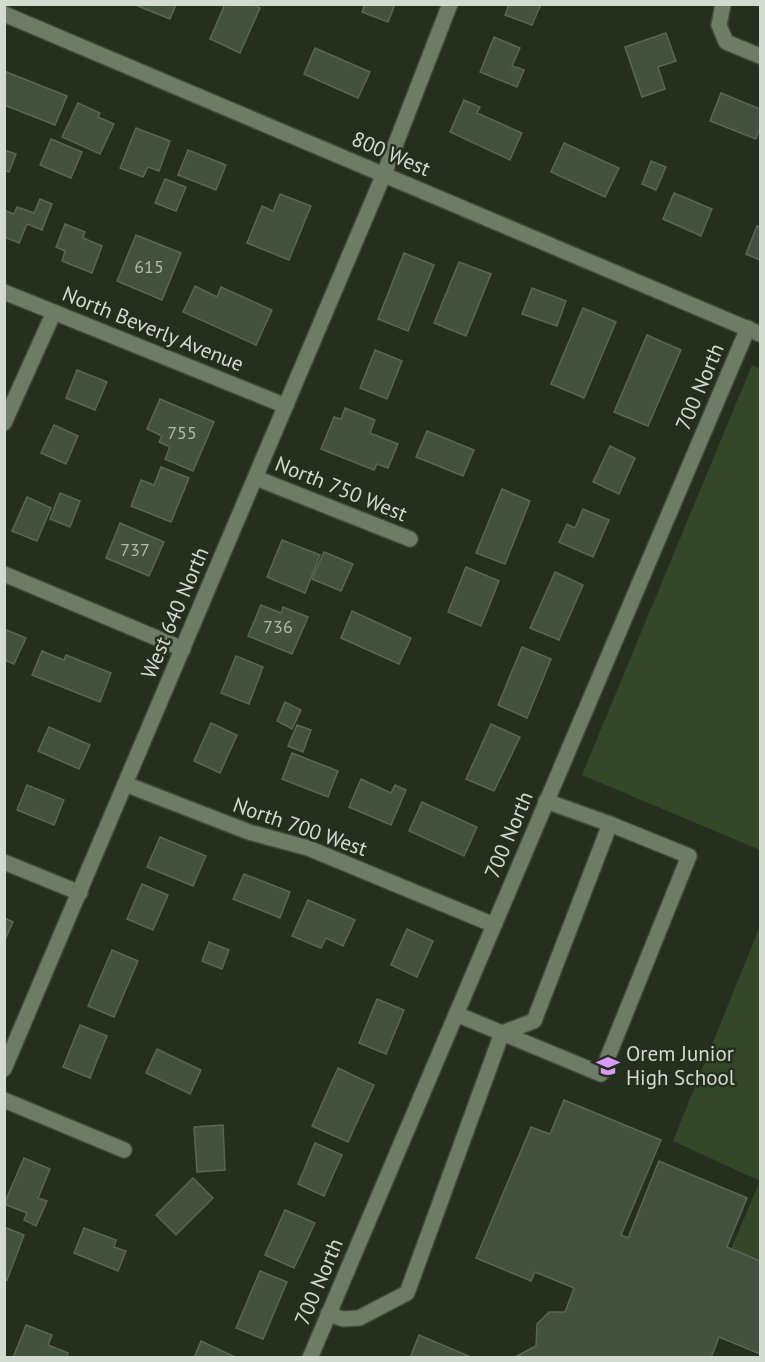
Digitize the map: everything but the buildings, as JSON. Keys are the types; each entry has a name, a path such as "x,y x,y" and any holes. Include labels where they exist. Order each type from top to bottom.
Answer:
{"street":[{"name":"West 640 North","path":"4,1069 384,174 450,4"},
{"path":"723,4 719,25 726,42 760,56"},
{"name":"800 West","path":"4,14 754,331"},
{"name":"North Beverly Avenue","path":"4,292 286,406"},
{"path":"4,423 54,312"},
{"name":"700 North","path":"310,1358 546,801 754,331"},
{"name":"North 750 West","path":"256,478 410,539"},
{"path":"4,574 183,649"},
{"name":"North 700 West","path":"125,784 249,832 308,848 494,925"},
{"path":"456,1014 601,1074 689,856 546,801"},
{"path":"328,1314 343,1319 359,1318 407,1293 502,1033 534,1021 610,824"},
{"path":"4,862 80,893"},
{"path":"4,1100 124,1150"}],"green space":[{"path":"752,365 760,369 760,850 582,775"},
{"path":"760,926 760,1181 673,1141"},
{"path":"760,1181 760,1268 728,1256"}],"place":[{"name":"Orem Junior High School","path":"608,1066"}]}
